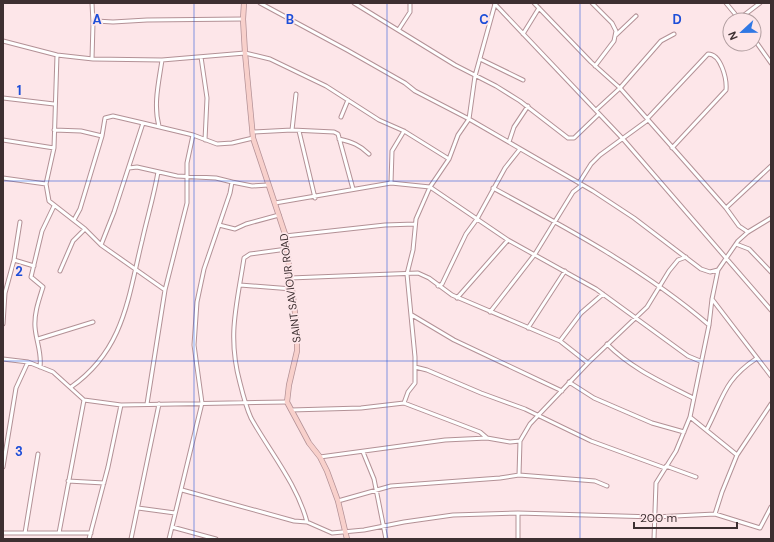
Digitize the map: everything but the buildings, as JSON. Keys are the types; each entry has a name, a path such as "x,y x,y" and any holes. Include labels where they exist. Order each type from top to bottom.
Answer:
{"street":[{"path":"92,3 92,59"},
{"name":"SAINT SAVIOUR ROAD","path":"244,3 243,20 245,53 253,138 286,236 292,289 298,346 287,402"},
{"path":"260,3 347,50 429,99 469,119 580,184 634,218 701,269 710,272 716,278"},
{"path":"354,3 399,29 455,65 496,86 528,106 570,139 577,136 599,114"},
{"path":"399,29 410,12 410,3"},
{"path":"534,3 595,66 620,88 726,208 739,226 748,232"},
{"path":"592,3 612,23 615,27 616,34 614,41 595,66"},
{"path":"726,3 733,12"},
{"path":"749,12 760,3"},
{"path":"404,403 408,392 415,383 412,315 407,274 413,250 415,224 430,187 449,159 458,135 469,119 475,76 489,21 495,4 623,139 771,310"},
{"path":"523,34 539,8"},
{"path":"616,34 636,16"},
{"path":"93,23 96,21 243,20"},
{"path":"596,110 620,88 661,41 674,34"},
{"path":"3,41 57,55 92,59 162,60 245,53 270,59 288,66 326,86 379,120 404,131 449,159"},
{"path":"762,50 770,60"},
{"path":"490,312 534,254 554,220 580,184 591,164 648,120 708,54 714,55 719,61 726,90 672,148"},
{"path":"57,55 54,104 54,148 46,184 49,201 86,229 101,245 136,268 165,290"},
{"path":"201,57 207,98 205,140"},
{"path":"480,59 523,80"},
{"path":"159,126 156,117 157,92 162,60"},
{"path":"292,130 296,94"},
{"path":"3,98 54,104"},
{"path":"341,117 348,100"},
{"path":"509,142 514,127 528,106"},
{"path":"74,220 80,209 102,136 104,120 109,116 159,126 193,135 217,144 232,143 253,138"},
{"path":"101,245 129,168 143,123"},
{"path":"54,130 81,131 102,136"},
{"path":"252,132 292,130 334,132 338,134 353,189"},
{"path":"299,131 314,198"},
{"path":"391,183 392,150 404,131"},
{"path":"147,404 165,290 187,203 187,163 193,135"},
{"path":"340,139 362,147 369,154"},
{"path":"3,140 54,148"},
{"path":"438,286 442,284 466,234 477,219 493,188 505,168 520,149"},
{"path":"726,208 771,166"},
{"path":"129,168 137,167 188,178 208,177 252,186 268,185"},
{"path":"71,387 83,377 104,354 115,339 125,314 158,172"},
{"path":"3,178 46,184"},
{"path":"169,539 202,403 194,345 197,302 204,270 230,193 232,182"},
{"path":"275,203 314,198 353,189 391,183 430,187 508,240 603,294 688,356 700,361"},
{"path":"493,188 554,220 660,287 709,325"},
{"path":"40,367 41,359 35,326 43,287 32,279 42,230 54,206"},
{"path":"219,225 235,229 246,224 279,215"},
{"path":"654,539 656,483 666,467 690,417 700,361 709,325 712,299 718,270 736,244 748,232 771,218"},
{"path":"3,324 5,292 14,260 20,222"},
{"path":"286,236 385,225 415,224"},
{"path":"60,271 73,241 86,229"},
{"path":"457,298 508,240"},
{"path":"736,244 749,250 771,272"},
{"path":"287,249 246,256 233,322 233,345 235,364 245,402 251,417 292,487 307,522"},
{"path":"519,474 520,441 537,416 607,344 636,318 652,301 678,260 686,257"},
{"path":"14,260 34,266"},
{"path":"710,272 718,270"},
{"path":"528,328 564,271"},
{"path":"290,278 418,273 457,298 560,341 588,363"},
{"path":"240,285 292,289"},
{"path":"560,341 581,312 603,294"},
{"path":"712,299 719,306 771,376"},
{"path":"711,310 719,306"},
{"path":"412,315 454,340 562,391"},
{"path":"38,339 93,322"},
{"path":"607,344 620,358 693,398"},
{"path":"707,429 720,397 728,385 740,370 757,358"},
{"path":"3,359 28,362 53,372 84,400 121,405 287,402 309,443 320,457 338,501 347,539"},
{"path":"3,464 16,388 28,362"},
{"path":"415,367 438,374 481,394 525,409 591,441 696,477"},
{"path":"569,382 594,398 652,423 684,432"},
{"path":"60,533 68,481 84,400"},
{"path":"291,410 354,408 404,403 480,432 487,438"},
{"path":"131,539 158,404"},
{"path":"715,514 737,455 771,404"},
{"path":"89,539 104,483 121,405"},
{"path":"690,417 707,429 737,455"},
{"path":"320,457 400,446 487,438 510,442 520,441"},
{"path":"363,452 376,490 382,527 386,539"},
{"path":"25,534 38,454"},
{"path":"338,501 376,490 406,484 500,478 519,474 595,481 607,486"},
{"path":"68,481 104,483"},
{"path":"182,490 294,521 307,522 332,533 453,516 518,514 655,517 715,514 760,528 771,506"},
{"path":"138,508 175,513"},
{"path":"518,514 518,539"},
{"path":"172,527 207,538 216,539"},
{"path":"3,534 91,533"}]}
